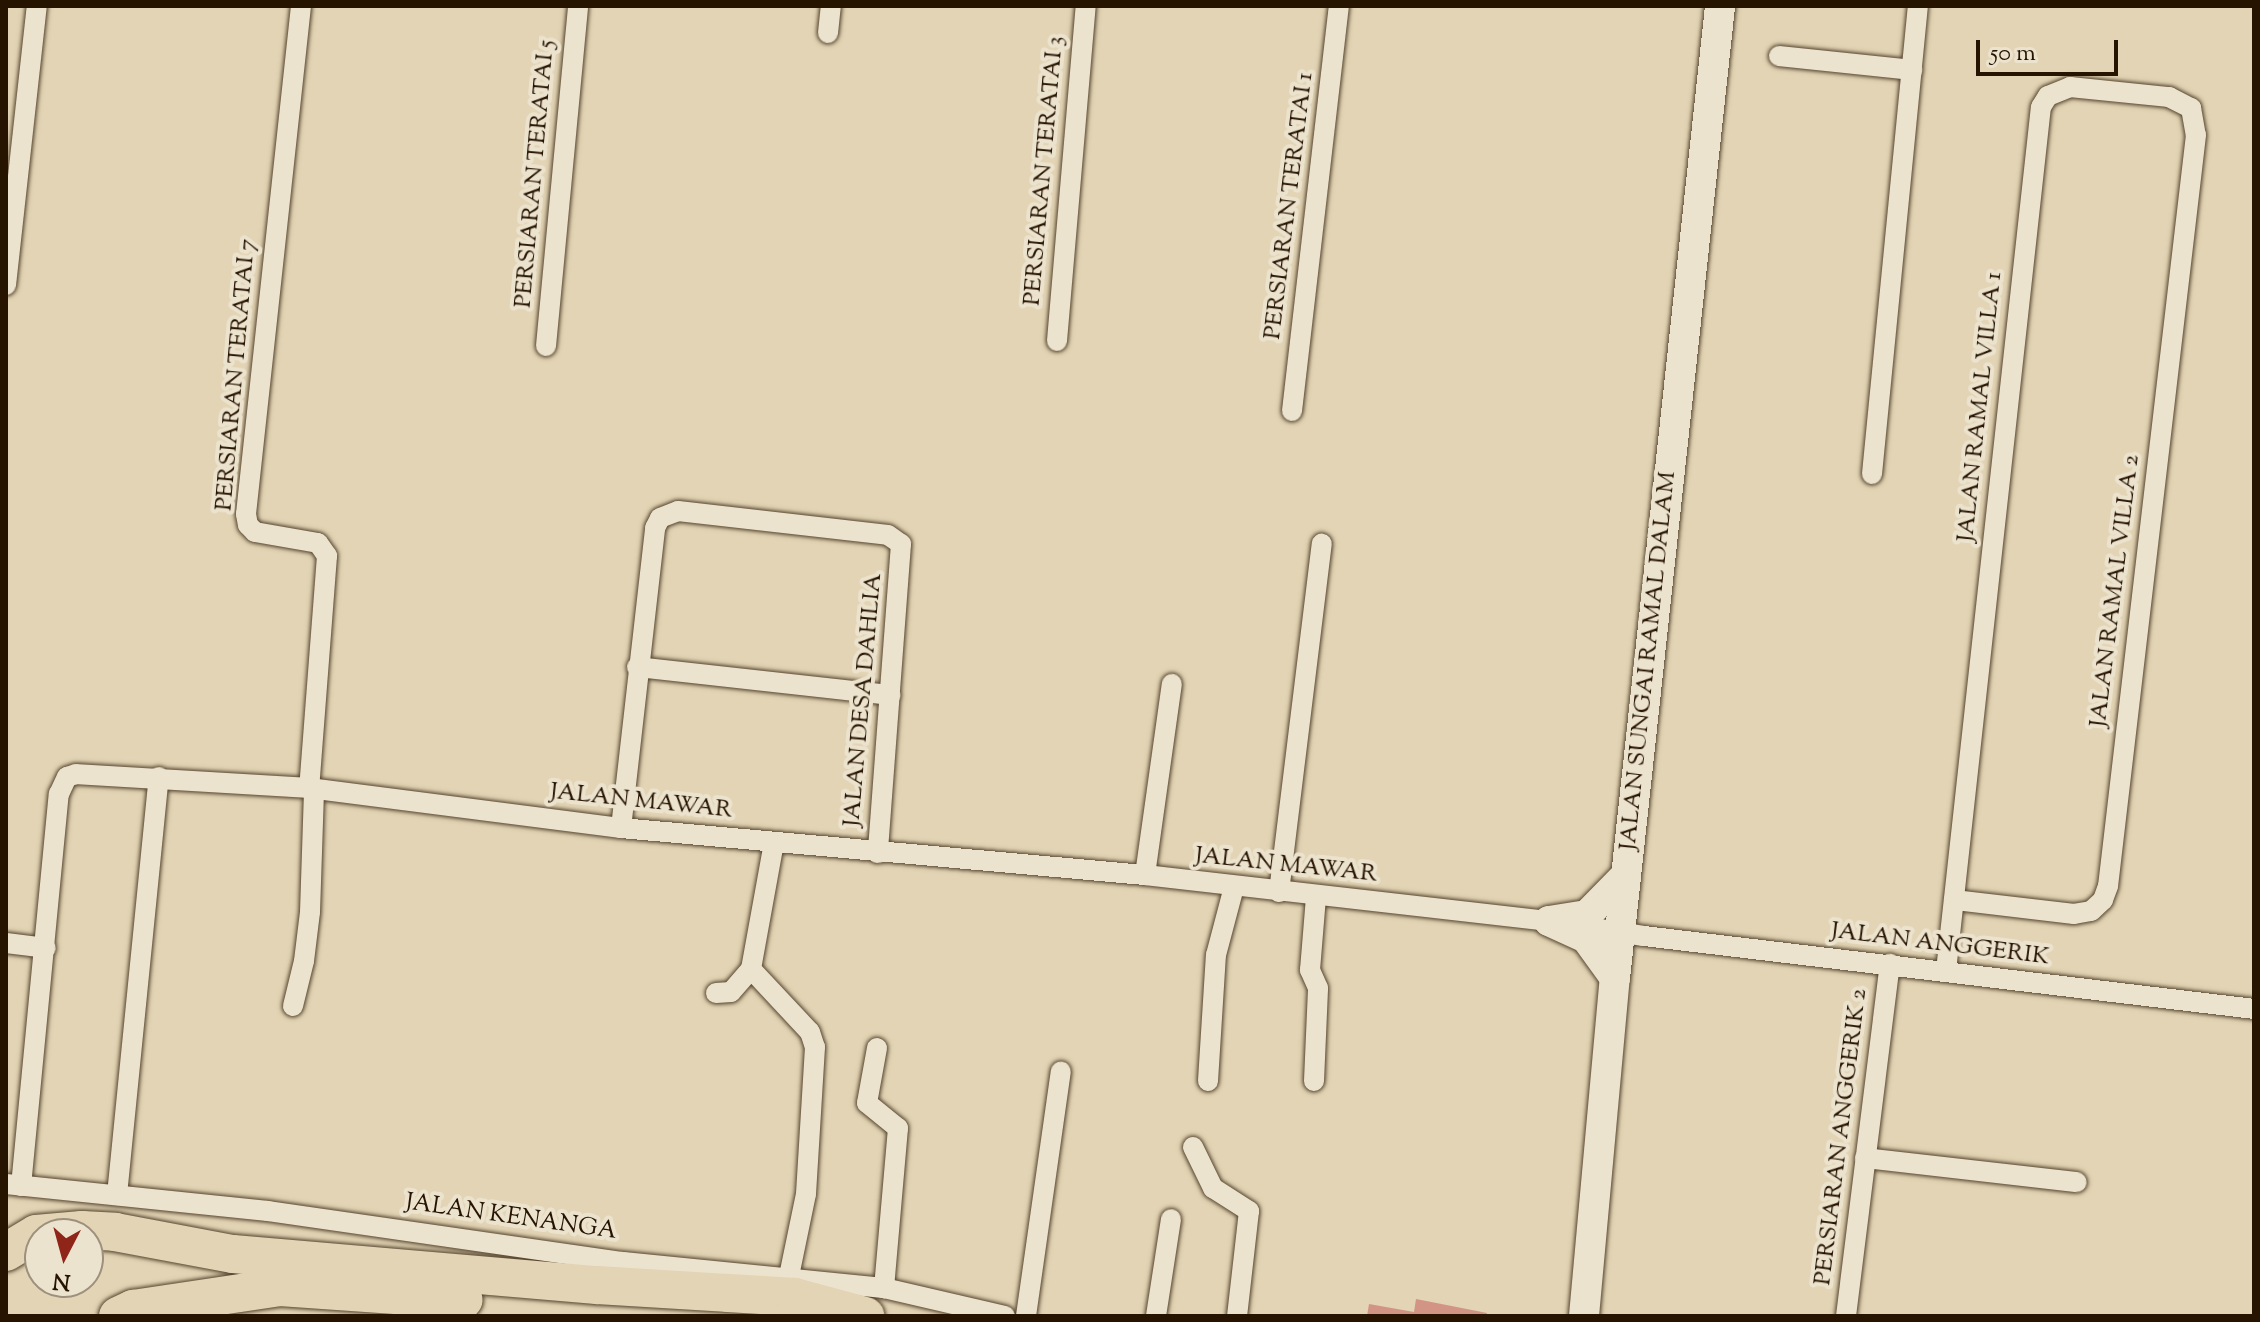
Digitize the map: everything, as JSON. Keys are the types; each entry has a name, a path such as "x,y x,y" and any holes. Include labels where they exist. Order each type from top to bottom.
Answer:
{"highway":[{"path":"104,1231 233,1254 597,1285 874,1302"},
{"path":"6,1252 24,1241"},
{"path":"118,1316 133,1309 280,1287 531,1305 813,1316"}],"street":[{"path":"6,285 37,6"},
{"name":"PERSIARAN TERATAI 7","path":"301,6 246,514 248,525 255,532 318,543 327,556 311,788"},
{"name":"PERSIARAN TERATAI 5","path":"546,346 578,6"},
{"path":"828,33 831,6"},
{"name":"PERSIARAN TERATAI 3","path":"1057,341 1086,6"},
{"name":"PERSIARAN TERATAI 1","path":"1292,411 1339,6"},
{"name":"JALAN SUNGAI RAMAL DALAM","path":"1584,1316 1625,876 1720,6"},
{"path":"1716,42 1733,6"},
{"path":"1872,474 1918,6"},
{"path":"1779,56 1912,70"},
{"name":"JALAN RAMAL VILLA 1","path":"1954,900 2041,107 2048,96 2070,87 2169,97 2191,108 2196,135"},
{"name":"JALAN RAMAL VILLA 2","path":"1954,900 2074,914 2091,911 2103,900 2108,886 2196,135"},
{"name":"JALAN DESA DAHLIA","path":"637,667 655,528 660,518 678,511 896,538 903,552 878,853"},
{"path":"1279,892 1322,544"},
{"path":"621,828 637,667 890,695"},
{"path":"1145,875 1172,684"},
{"name":"JALAN MAWAR","path":"13,1185 46,948 62,784 67,777 76,774 311,788 621,828 1145,875 1316,897 1549,921 1620,933"},
{"path":"117,1195 159,777"},
{"path":"293,1006 304,961 310,912 311,788"},
{"path":"716,993 731,992 751,969 774,843"},
{"path":"1549,921 1587,915 1625,876"},
{"path":"1208,1081 1216,955 1234,887"},
{"path":"1314,1081 1318,988 1310,970 1316,897"},
{"path":"1946,971 1954,900"},
{"path":"1549,921 1586,938 1615,978"},
{"name":"JALAN ANGGERIK","path":"1620,933 2254,1009"},
{"path":"6,943 46,948"},
{"name":"PERSIARAN ANGGERIK 2","path":"1846,1316 1890,964"},
{"path":"751,969 810,1032 815,1047 806,1194 789,1276"},
{"path":"874,1302 898,1128 867,1103 877,1048"},
{"path":"1026,1316 1061,1071"},
{"path":"1193,1147 1213,1188 1249,1211 1237,1316"},
{"path":"1865,1158 2077,1182"},
{"name":"JALAN KENANGA","path":"13,1185 268,1211 623,1262 789,1276 874,1302 1005,1316"},
{"path":"1156,1316 1171,1219"}],"building":[{"path":"1416,1299 1487,1313 1486,1316 1367,1316 1369,1304 1414,1312"}]}
